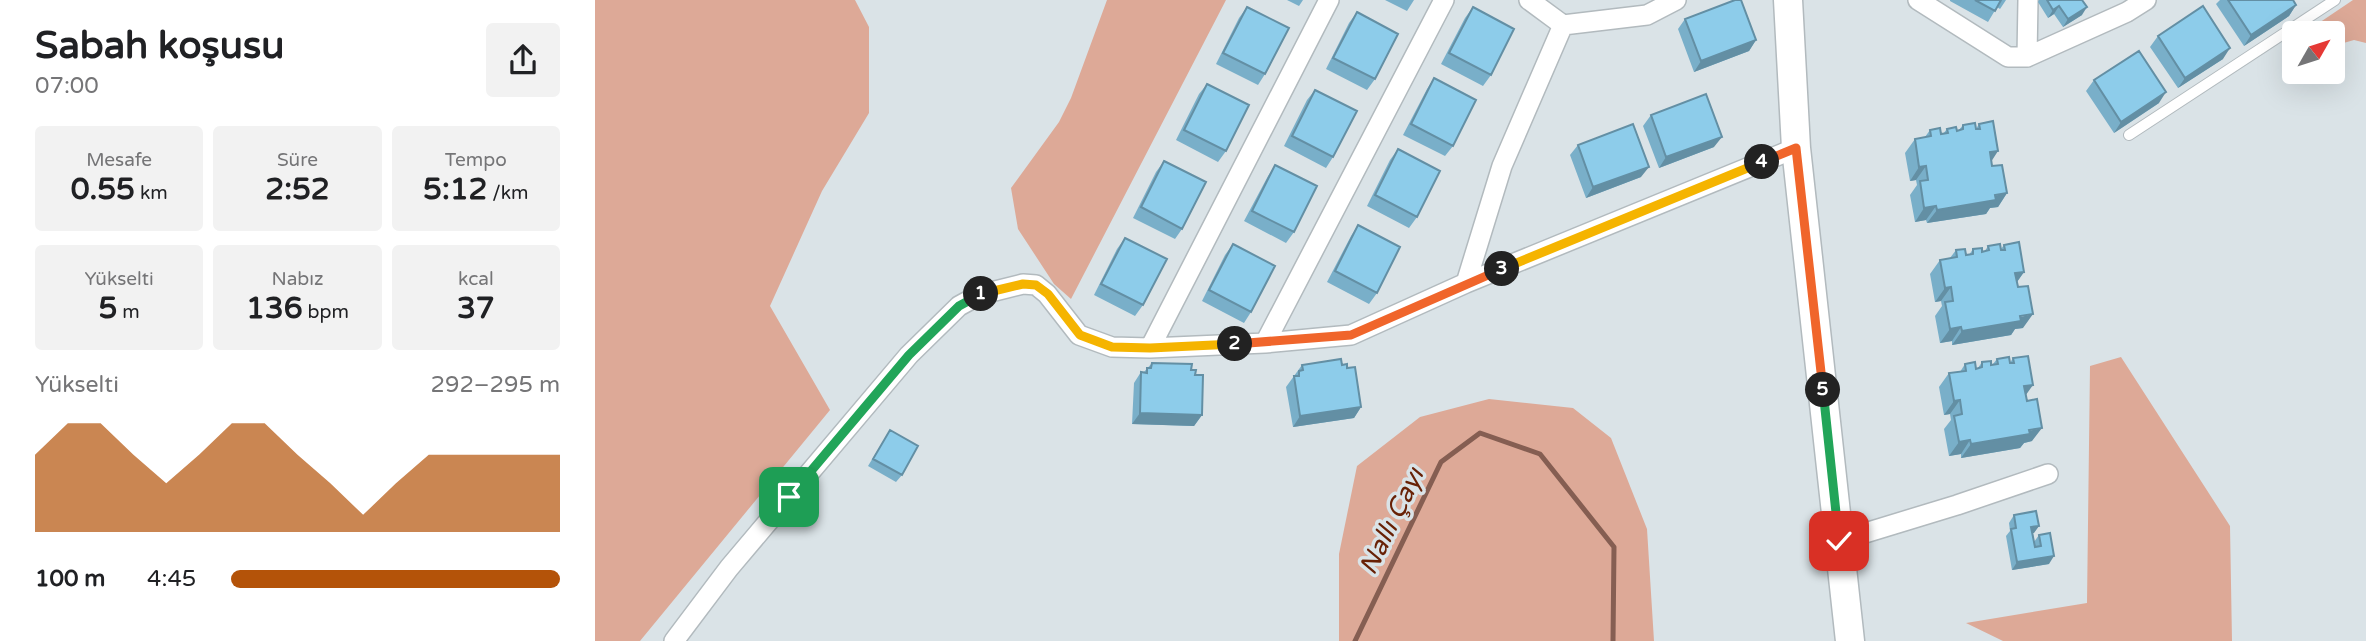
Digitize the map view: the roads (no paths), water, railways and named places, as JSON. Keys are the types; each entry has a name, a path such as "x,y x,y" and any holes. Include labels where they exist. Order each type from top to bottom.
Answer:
{"street":[{"path":"1150,348 1329,0"},
{"path":"1265,343 1444,0"},
{"path":"1529,0 1563,25 1647,15 1676,0"},
{"path":"1789,0 1796,148 1850,641"},
{"path":"1918,0 2008,57 2027,57 2127,12 2146,0"},
{"path":"2027,57 2028,0"},
{"path":"1466,283 1502,166 1563,25"},
{"path":"674,641 729,568 909,355 959,306 979,295 1023,284 1036,285 1048,294 1080,335 1112,347 1265,343 1351,335 1466,283 1796,148"},
{"path":"1839,541 2048,474"}],"lane":[{"path":"2129,135 2335,0"}],"waterway":[{"name":"Nallı Çayı","path":"1355,641 1441,462 1480,433 1540,454 1614,547 1613,641"}]}
